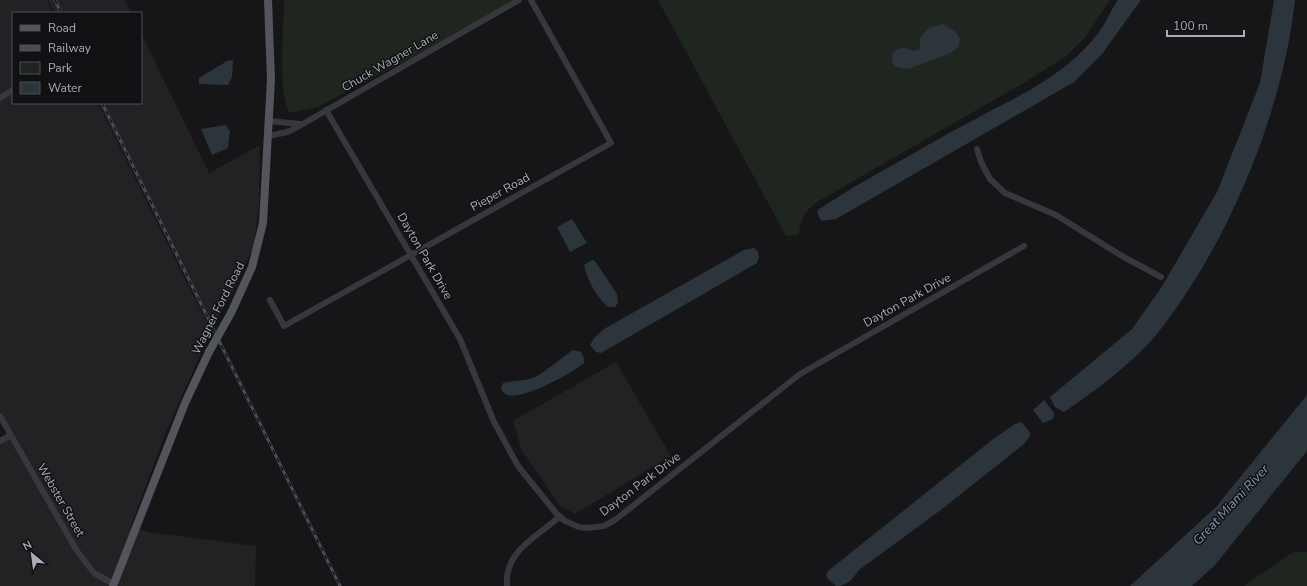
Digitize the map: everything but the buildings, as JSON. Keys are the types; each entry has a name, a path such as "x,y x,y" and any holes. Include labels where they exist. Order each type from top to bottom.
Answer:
{"main road":[{"name":"Wagner Ford Road","path":"113,585 185,403 209,352 247,281 260,241 265,204 269,136 270,55 268,0"}],"street":[{"name":"Chuck Wagner Lane","path":"269,136 287,132 519,0"},
{"name":"Pieper Road","path":"270,300 284,326 611,143 531,0"},
{"path":"0,98 12,91"},
{"name":"Dayton Park Drive","path":"326,110 460,339 494,422 507,449 521,470 559,517 579,527 596,528 610,523 800,374 1024,246"},
{"path":"269,121 300,124"},
{"path":"977,150 981,162 990,179 1005,194 1056,215 1122,256 1161,277"},
{"name":"Webster Street","path":"0,416 77,551 94,573 113,585"},
{"path":"0,441 11,434"},
{"path":"506,586 508,567 516,552 559,517"}],"shaded area":[{"path":"0,0 47,0 53,12 12,12 12,104 98,104 211,331 165,434 131,526 147,532 256,546 255,586 0,586 0,441 13,433 0,410"},
{"path":"48,0 125,0 131,12 54,12"},
{"path":"142,35 209,173 260,145 259,203 254,246 230,298 211,328 99,104 142,104"},
{"path":"616,362 671,456 575,514 559,505 521,449 513,421"}],"green space":[{"path":"284,0 519,0 471,27 323,104 314,108 290,113 286,104 282,76"},
{"path":"658,0 1110,0 1084,39 1065,57 1022,84 817,202 804,216 799,235 786,236"},
{"path":"1293,552 1307,552 1307,586 1244,586"}],"water":[{"path":"1118,0 1141,0 1102,54 1074,82 836,219 821,221 817,212 819,209 854,187 951,132 1030,90 1059,71 1092,41 1102,28"},
{"path":"1274,0 1295,0 1289,42 1279,86 1265,130 1249,174 1230,216 1209,257 1185,295 1151,341 1128,364 1089,395 1064,412 1055,407 1050,397 1132,329 1161,288 1217,192 1260,83"},
{"path":"943,24 957,33 960,39 959,46 951,53 908,69 896,67 892,62 893,52 903,47 913,51 921,49 919,39 929,28"},
{"path":"233,60 232,77 228,85 199,84 199,78 227,61"},
{"path":"226,125 230,131 228,148 212,155 201,129"},
{"path":"572,219 587,243 570,252 557,227"},
{"path":"754,248 758,252 759,257 757,263 601,353 596,352 590,345 594,338 604,329 744,250"},
{"path":"592,260 595,261 617,294 618,303 615,307 608,307 604,303 590,282 584,265"},
{"path":"573,350 581,352 584,358 584,363 578,368 547,385 524,394 514,396 507,395 502,390 501,388 503,383 529,379 537,376"},
{"name":"Great Miami River","path":"1307,395 1307,451 1215,565 1192,586 1130,586 1216,507"},
{"path":"1044,400 1054,413 1053,419 1043,423 1033,410"},
{"path":"1021,422 1029,431 1030,436 1024,444 942,509 859,570 849,581 843,585 836,586 828,579 826,575 828,571 992,440 1015,424"}],"railway":[{"path":"55,0 61,12"},
{"path":"102,104 340,586"}]}
